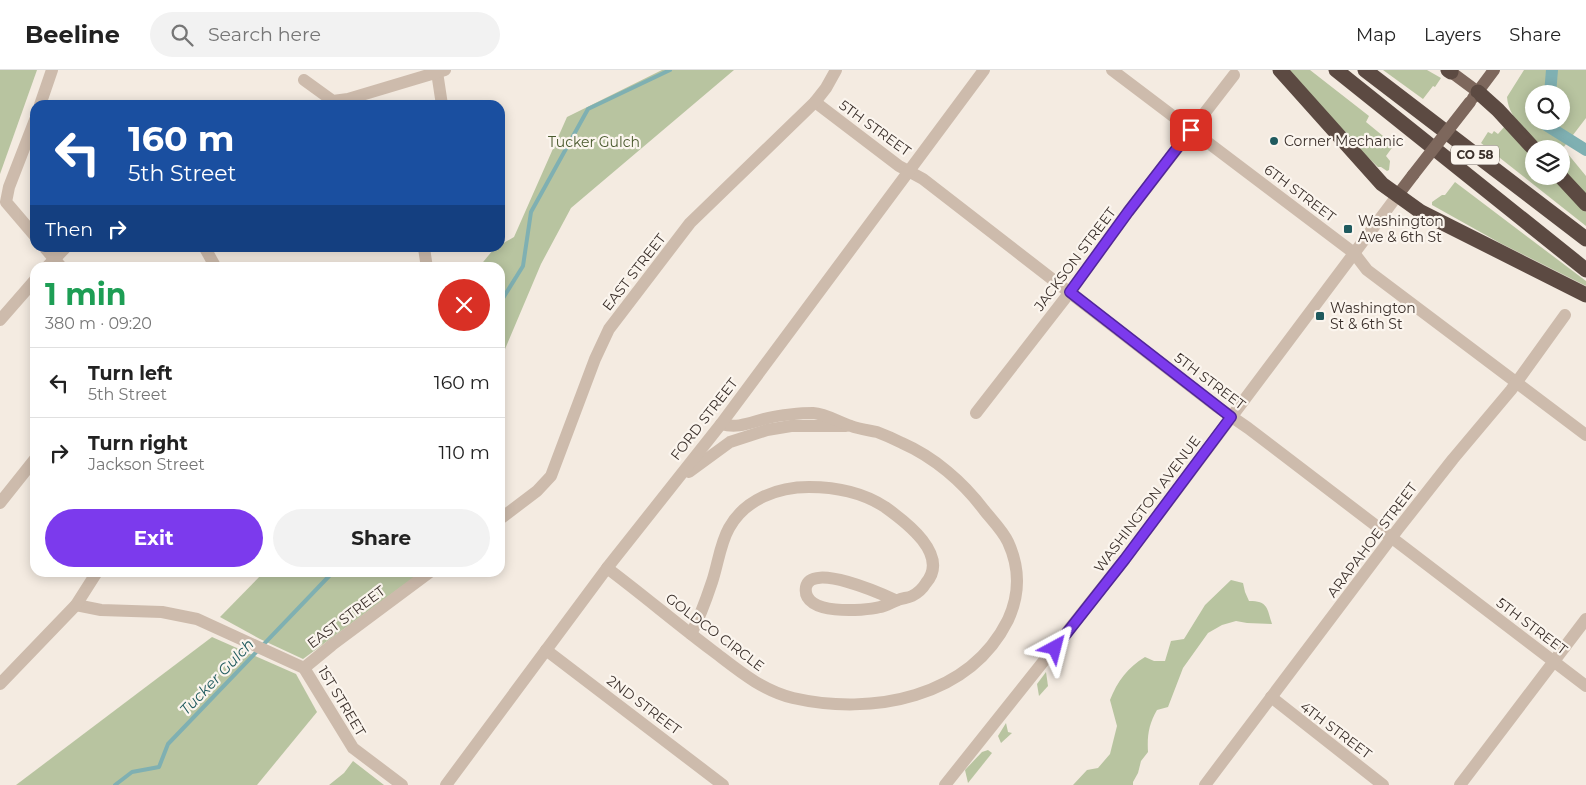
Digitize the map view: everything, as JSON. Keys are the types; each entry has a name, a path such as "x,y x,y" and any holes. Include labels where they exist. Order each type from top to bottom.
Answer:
{"highway":[{"path":"1280,70 1382,184 1397,196 1421,212 1586,295"},
{"name":"CO 58","path":"1336,70 1586,270"},
{"name":"CO 58","path":"1365,70 1586,239"},
{"path":"1474,97 1498,110 1526,140"},
{"path":"1568,185 1586,204"}],"main road":[{"name":"WASHINGTON AVENUE","path":"1397,196 1494,70"},
{"path":"1450,71 1474,97"}],"street":[{"path":"42,100 52,70"},
{"name":"EAST STREET","path":"505,515 536,491 551,476 595,359 609,329 690,222 814,102 826,88 836,70"},
{"name":"FORD STREET","path":"446,785 607,568 721,424 984,70"},
{"name":"6TH STREET","path":"1112,70 1354,253 1366,270 1586,435"},
{"path":"340,100 441,71 442,100"},
{"name":"JACKSON STREET","path":"976,413 1234,75"},
{"path":"304,80 332,100"},
{"name":"5TH STREET","path":"814,102 899,166 920,176 1231,417 1314,478 1391,539 1586,686"},
{"path":"30,133 9,187 6,202 30,230"},
{"name":"WASHINGTON AVENUE","path":"945,785 1125,559 1397,196"},
{"path":"0,320 30,286"},
{"name":"ARAPAHOE STREET","path":"1205,785 1391,539 1453,459 1516,383 1565,315"},
{"name":"GOLDCO CIRCLE","path":"721,424 732,427 771,417 813,414 841,421 849,426"},
{"name":"GOLDCO CIRCLE","path":"607,568 754,682 793,698 835,704 893,701 928,691 950,682 983,656 1000,634 1012,611 1017,592 1017,568 1008,541 975,499 944,468 904,443 877,432 849,426 791,426 767,430 730,442 693,469 678,477"},
{"path":"0,503 30,465"},
{"path":"691,634 698,622 723,542 730,527 739,515 756,500 784,490 802,487 827,487 868,497 902,521 924,541 931,554 934,569 930,579 912,596 895,600 882,607 845,610 830,609 812,602 806,594 806,587 808,581 815,577 850,582 895,600"},
{"path":"0,684 76,605 94,577"},
{"name":"EAST STREET","path":"304,668 423,577"},
{"name":"1ST STREET","path":"76,605 102,610 162,612 197,619 225,630 239,639 304,668 353,748 402,785"},
{"path":"1460,785 1586,620"},
{"name":"2ND STREET","path":"546,650 723,785"},
{"name":"4TH STREET","path":"1271,697 1383,785"}],"green space":[{"path":"0,70 37,70 0,174"},
{"name":"Tucker Gulch","path":"662,70 734,70 571,208 541,264 505,349 505,262 483,262 491,252 505,252 505,242 514,237 567,117"},
{"path":"1285,70 1310,70 1369,116 1366,122 1394,145 1386,156 1390,161 1389,170 1378,167 1340,131"},
{"path":"1383,70 1427,70 1441,78 1423,99"},
{"path":"1524,70 1586,70 1586,118 1569,140 1534,140 1515,119 1508,105 1507,97"},
{"path":"1505,126 1525,147 1525,178 1481,143 1488,132 1492,134 1494,131 1498,134"},
{"path":"1570,157 1586,176 1586,194 1570,177"},
{"path":"1455,182 1586,281 1586,286 1500,243 1432,205 1432,202 1445,195"},
{"path":"1534,185 1560,185 1586,212 1586,226"},
{"name":"Tucker Gulch","path":"259,577 415,577 303,659 260,639 220,617"},
{"path":"1231,580 1243,583 1249,601 1260,602 1266,606 1272,624 1236,621 1222,625 1208,633 1183,668 1168,707 1157,710 1154,715 1149,730 1148,752 1141,761 1133,785 1073,785 1087,770 1098,768 1110,754 1117,726 1110,700 1124,676 1133,665 1145,657 1154,661 1165,661 1171,641 1184,639 1205,605"},
{"path":"212,637 296,674 317,712 257,785 16,785"},
{"path":"1046,672 1048,686 1039,696 1037,684"},
{"path":"1006,723 1008,732 1012,733 1001,743 998,736"},
{"path":"988,750 992,753 968,783 965,770 982,752"},
{"path":"353,761 384,785 329,785 344,773"}],"waterway":[{"name":"Tucker Gulch","path":"505,295 523,266 531,212 588,109 670,70"},
{"path":"1551,85 1552,70"},
{"path":"1554,130 1586,150"},
{"name":"Tucker Gulch","path":"115,785 132,772 159,767 168,744 328,577"}],"place":[{"name":"Corner Mechanic","path":"1274,141"},
{"name":"Washington Ave & 6th St","path":"1348,229"},
{"name":"Washington St & 6th St","path":"1320,316"}],"route":[{"path":"1055,648 1125,559 1231,417 1070,292 1191,130"}]}
